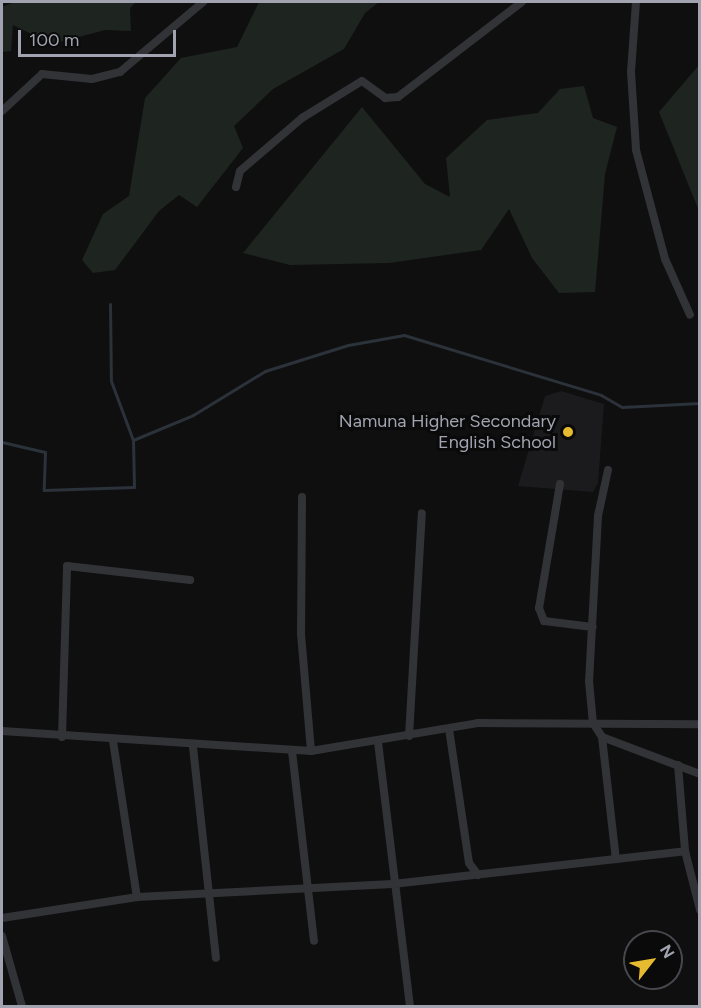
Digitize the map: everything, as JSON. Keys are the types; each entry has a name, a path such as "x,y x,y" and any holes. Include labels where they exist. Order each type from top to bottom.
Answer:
{"street":[{"path":"2,111 42,74 92,79 120,72 203,2"},
{"path":"236,187 240,171 302,118 362,81 384,98 398,97 522,2"},
{"path":"636,2 631,72 636,150 665,259 690,315"},
{"path":"608,470 598,516 592,723 602,737 616,859"},
{"path":"560,484 539,608 544,621 593,627"},
{"path":"302,497 301,634 311,752"},
{"path":"409,736 422,513"},
{"path":"62,737 67,566 190,580"},
{"path":"2,731 193,747 311,752 478,723 699,724"},
{"path":"449,729 469,862 478,875"},
{"path":"602,737 699,774"},
{"path":"113,741 137,897"},
{"path":"378,742 393,884 410,1006"},
{"path":"193,747 216,958"},
{"path":"292,751 314,941"},
{"path":"678,765 684,851 699,910"},
{"path":"2,918 137,897 309,885 393,884 684,851"},
{"path":"2,936 22,1006"}],"shaded area":[{"path":"15,2 136,2 130,8 131,31 105,30 52,44 13,25 11,51 2,52 2,7"},
{"path":"259,2 379,2 365,13 344,49 273,89 234,126 243,148 197,207 179,195 159,211 115,270 93,273 82,260 103,214 129,196 145,98 181,58 237,47"},
{"path":"699,65 699,211 659,112"},
{"path":"584,86 593,118 617,127 605,174 595,292 559,293 532,258 509,209 481,250 389,263 290,265 243,253 362,107 425,184 450,197 446,158 487,120 538,113 560,89"},
{"name":"Namuna Higher Secondary English School","path":"561,391 604,404 598,483 593,492 518,486 545,396"}],"waterway":[{"path":"110,304 111,381 133,440"},
{"path":"2,442 45,452 44,490 134,487 133,440 193,415 265,371 348,345 404,335 601,395 622,407 700,403"}],"place":[{"name":"Namuna Higher Secondary English School","path":"568,432"}]}
